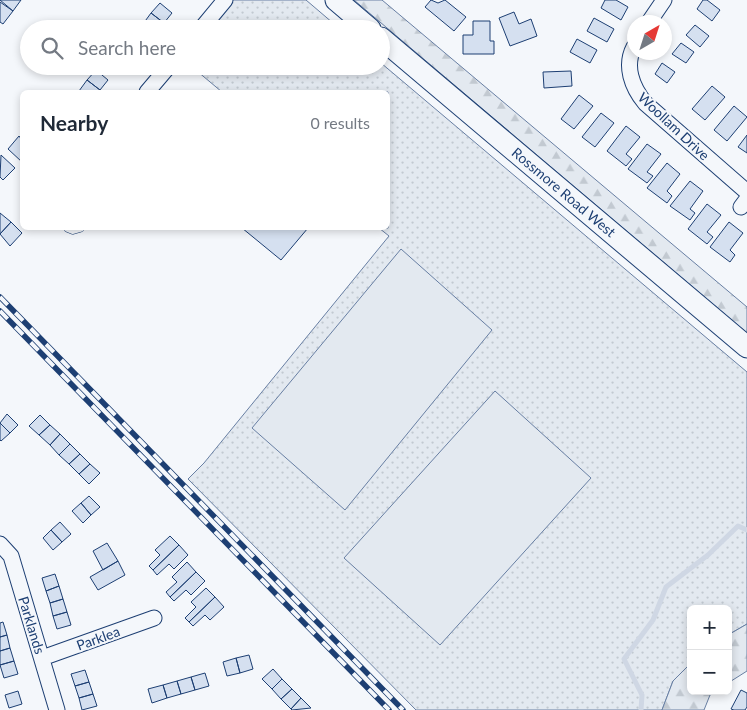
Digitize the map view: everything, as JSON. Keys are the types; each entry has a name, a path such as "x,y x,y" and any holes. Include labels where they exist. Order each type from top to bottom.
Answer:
{"main road":[{"path":"336,0 359,20"},
{"name":"Rossmore Road West","path":"390,46 747,346"}],"street":[{"path":"208,20 225,0"},
{"path":"654,15 664,0"},
{"name":"Woollam Drive","path":"630,60 630,75 636,92 645,103 747,192"},
{"path":"149,90 161,75"},
{"name":"Parklands","path":"0,544 11,556 57,710"},
{"name":"Parklea","path":"42,658 154,618"}],"green space":[{"path":"225,0 306,0 329,20 208,20"},
{"path":"354,0 382,0 747,307 747,333 390,31 390,20 378,20"},
{"path":"390,71 747,372 747,624 732,633 732,605 687,605 687,667 673,681 662,710 416,710 188,479 204,463 389,236 382,230 390,230 390,90 220,90 202,75 390,75"},
{"path":"401,249 492,330 345,510 252,428"},
{"path":"495,391 591,478 440,645 344,558"},
{"path":"747,624 747,671 732,680 732,650 732,633"},
{"path":"687,667 687,695 710,695 704,710 662,710 673,681"}],"building":[{"path":"0,0 21,0 13,11"},
{"path":"431,0 438,3 445,0 466,17 454,31 425,7"},
{"path":"605,0 616,0 628,7 621,20 601,8"},
{"path":"703,0 707,0 720,10 712,21 697,9"},
{"path":"0,2 13,11 3,24 0,22"},
{"path":"160,3 172,13 166,20 160,20 151,13"},
{"path":"514,12 519,24 531,19 537,36 510,46 499,18"},
{"path":"151,13 160,20 146,20"},
{"path":"594,18 614,29 607,42 587,31"},
{"path":"473,21 490,21 490,41 494,41 494,54 463,54 463,35 473,35"},
{"path":"695,25 709,36 700,47 686,35"},
{"path":"577,39 597,50 590,63 570,52"},
{"path":"681,43 694,52 686,63 672,54"},
{"path":"662,63 675,72 667,83 655,74"},
{"path":"571,71 572,86 544,88 543,72"},
{"path":"92,75 102,75 108,80 100,90 87,80"},
{"path":"87,80 100,90 80,90"},
{"path":"712,86 725,97 705,120 692,109"},
{"path":"579,95 593,106 574,129 561,119"},
{"path":"734,106 747,117 727,141 714,130"},
{"path":"601,113 614,123 595,147 582,137"},
{"path":"626,126 640,137 626,154 632,159 626,166 607,151"},
{"path":"747,135 747,153 738,147"},
{"path":"19,136 20,160 8,149"},
{"path":"647,144 661,154 647,172 653,176 647,183 628,169"},
{"path":"1,155 15,168 3,180 0,177"},
{"path":"667,163 680,174 667,191 672,196 667,203 647,188"},
{"path":"690,181 703,191 690,209 695,213 690,220 670,206"},
{"path":"707,204 721,215 707,232 713,237 707,244 688,229"},
{"path":"0,213 11,222 0,234"},
{"path":"11,222 22,233 10,246 0,234"},
{"path":"729,222 743,233 730,250 735,255 730,262 710,247"},
{"path":"244,230 306,230 281,260"},
{"path":"7,414 18,425 10,433 0,423"},
{"path":"40,415 50,425 39,435 29,426"},
{"path":"0,423 10,433 1,441 0,440"},
{"path":"50,425 60,434 50,445 39,435"},
{"path":"60,434 70,444 59,455 50,445"},
{"path":"70,444 80,454 69,464 59,455"},
{"path":"80,454 90,464 79,474 69,464"},
{"path":"90,464 100,473 89,484 79,474"},
{"path":"89,496 100,507 91,515 81,503"},
{"path":"81,503 91,515 83,523 72,511"},
{"path":"60,522 71,534 62,542 51,530"},
{"path":"51,530 62,542 53,550 43,538"},
{"path":"170,536 179,545 153,570 149,566 160,555 155,550"},
{"path":"107,543 118,561 103,570 93,551"},
{"path":"179,545 188,555 174,569 169,564 157,575 153,570"},
{"path":"118,561 125,575 98,590 90,577"},
{"path":"187,562 196,572 170,597 166,592 177,582 172,577"},
{"path":"196,572 205,581 191,595 186,590 174,601 170,597"},
{"path":"55,574 59,586 46,591 42,578"},
{"path":"59,586 63,599 50,603 46,591"},
{"path":"206,588 215,597 189,622 185,618 196,607 191,602"},
{"path":"215,597 224,607 210,620 205,615 193,626 189,622"},
{"path":"63,599 67,612 53,616 50,603"},
{"path":"67,612 71,625 57,629 53,616"},
{"path":"3,622 7,635 0,637 0,623"},
{"path":"7,635 10,648 0,651 0,637"},
{"path":"10,648 14,661 0,665 0,651"},
{"path":"249,655 253,669 240,673 236,658"},
{"path":"236,658 240,673 227,676 223,662"},
{"path":"14,661 18,674 4,678 0,665"},
{"path":"273,669 282,679 272,689 262,679"},
{"path":"85,670 89,682 75,686 71,674"},
{"path":"205,673 209,686 195,690 191,677"},
{"path":"191,677 195,690 181,694 177,681"},
{"path":"282,679 292,689 281,699 272,689"},
{"path":"177,681 181,694 167,698 163,685"},
{"path":"89,682 93,694 79,698 75,686"},
{"path":"163,685 167,698 152,703 148,689"},
{"path":"292,689 301,698 291,709 281,699"},
{"path":"741,690 747,693 747,707 745,710 731,709"},
{"path":"18,691 22,704 9,708 5,695"},
{"path":"93,694 97,706 82,710 79,698"},
{"path":"301,698 311,708 292,710 291,709"}],"waterway":[{"path":"641,710 642,695 624,659 653,620 666,587 708,555 738,526 747,530"}],"railway":[{"path":"0,297 403,710"},
{"path":"0,311 389,710"}]}
